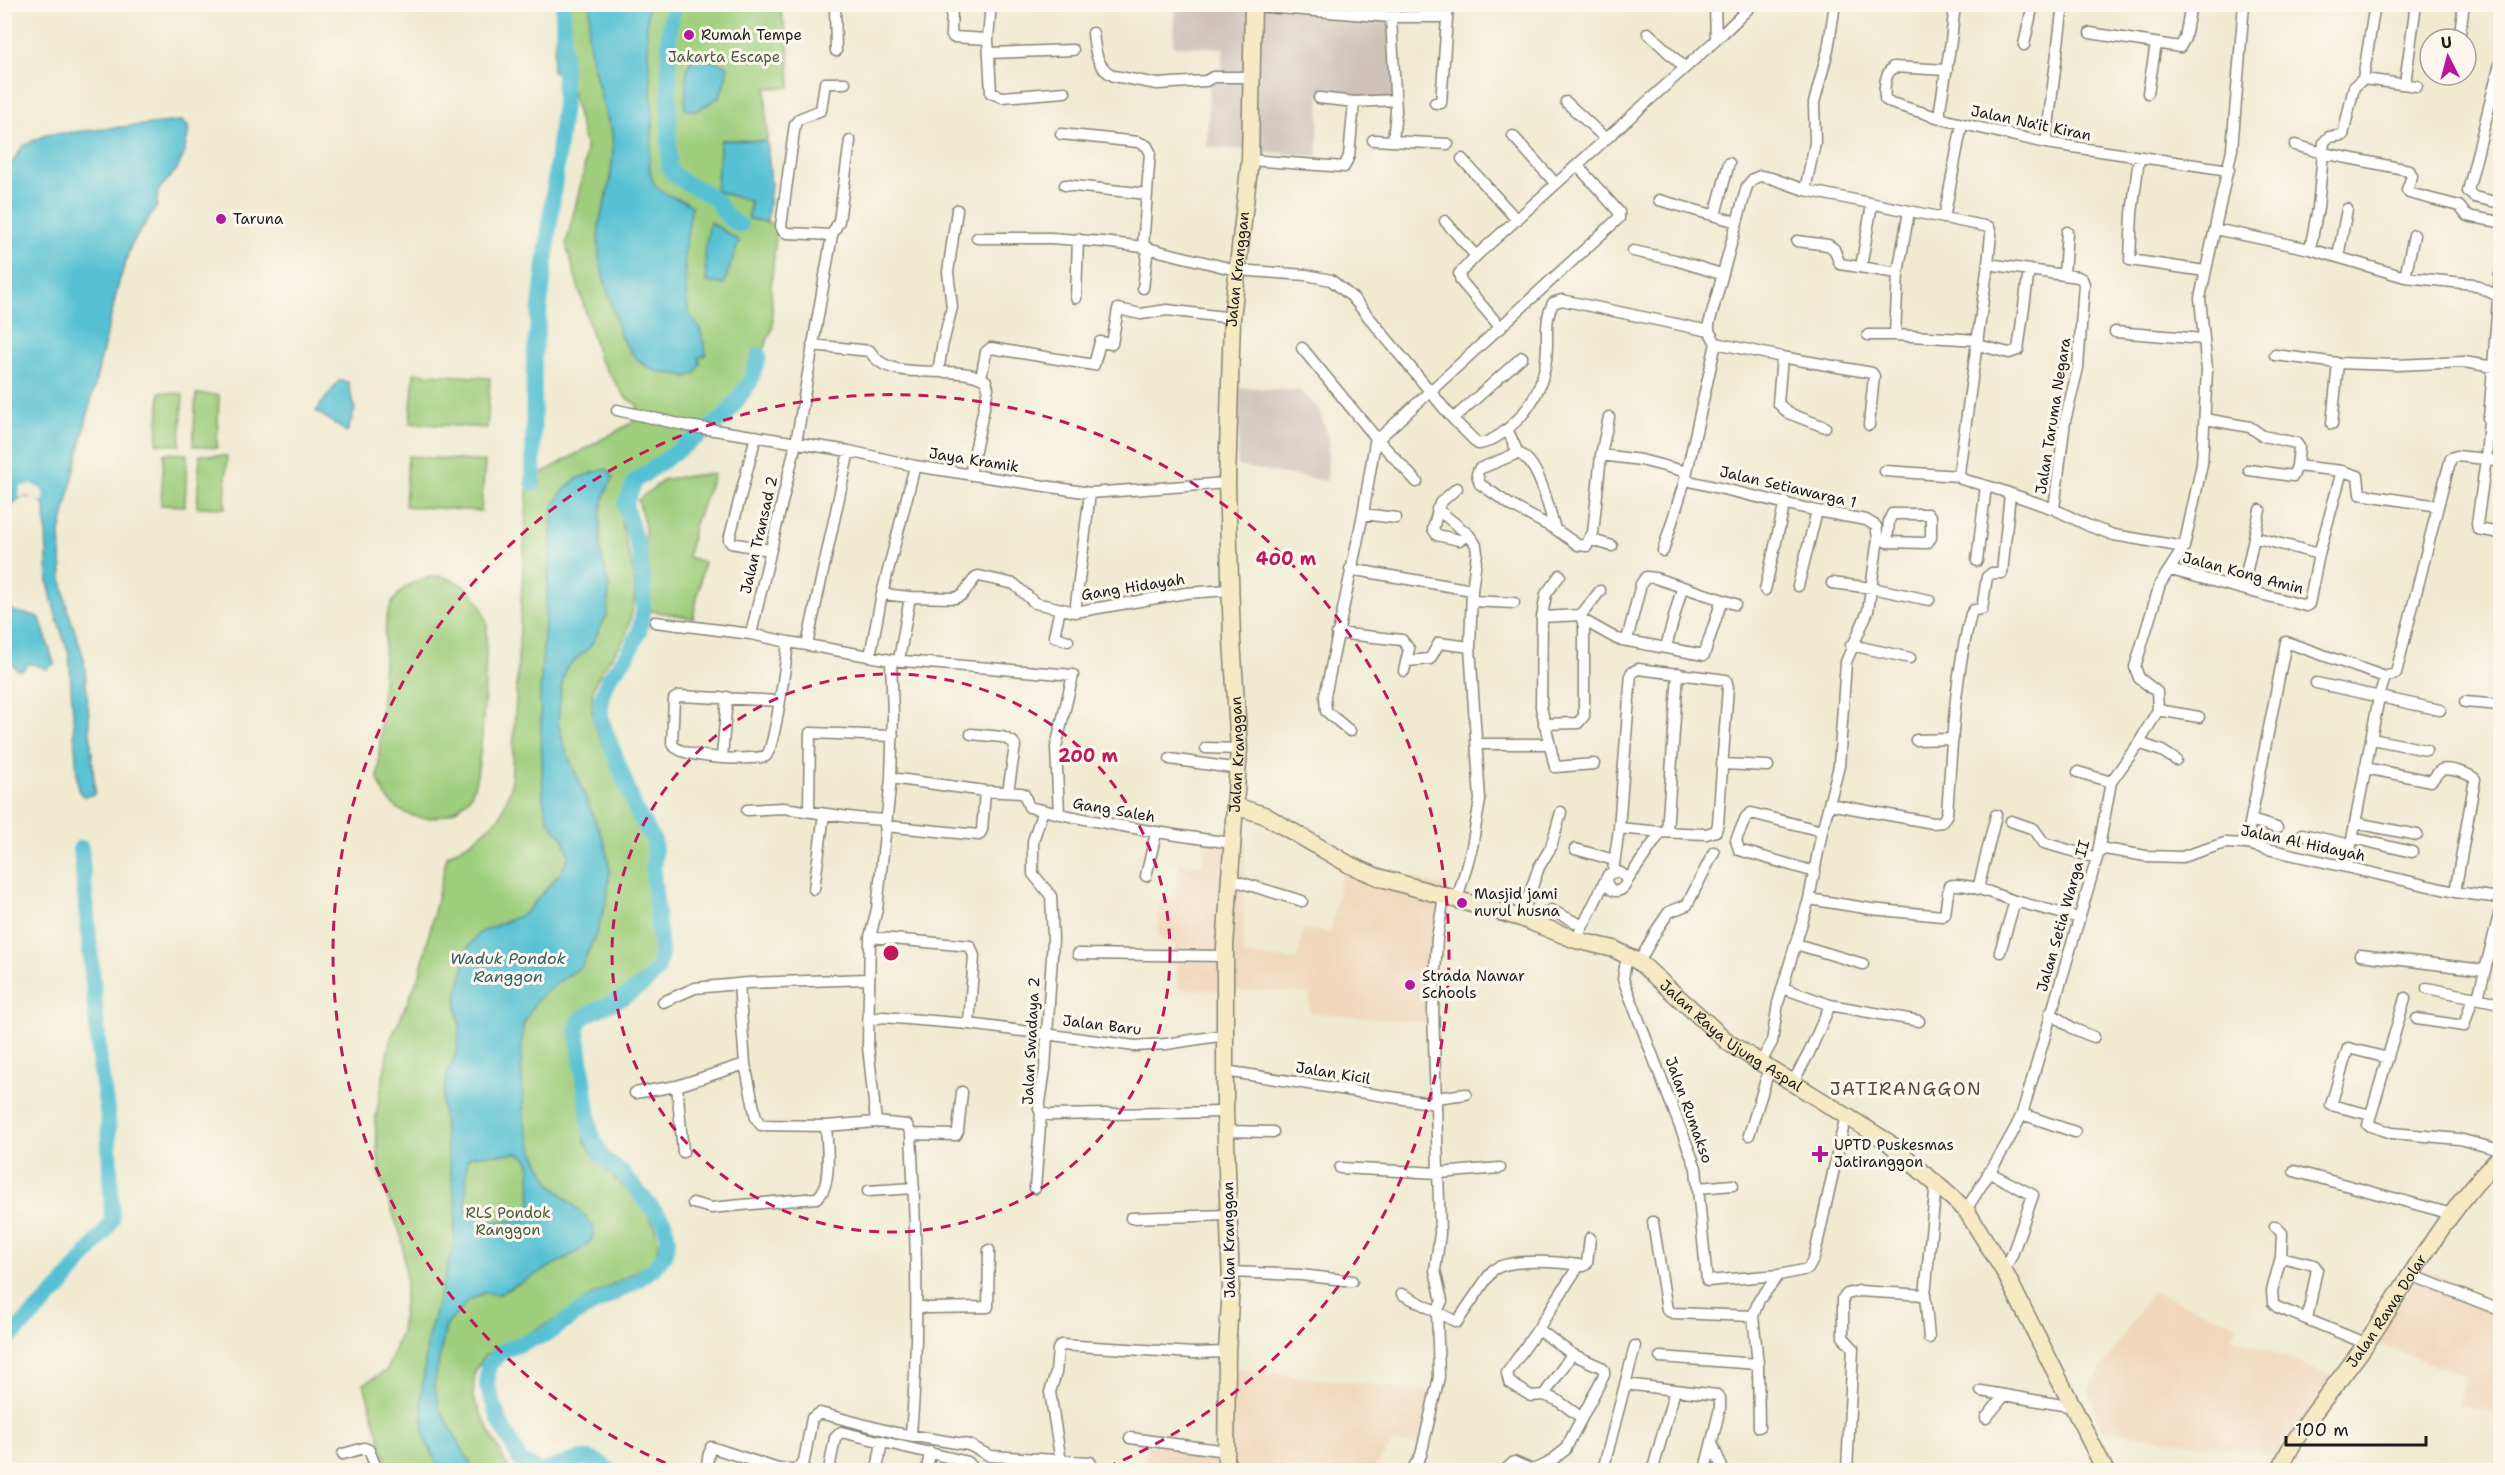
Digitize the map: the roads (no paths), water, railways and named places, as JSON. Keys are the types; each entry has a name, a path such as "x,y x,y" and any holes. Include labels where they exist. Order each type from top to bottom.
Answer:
{"street":[{"path":"835,4 836,51"},
{"path":"952,4 952,37 988,39"},
{"path":"991,4 988,53 991,90 994,96 1065,92"},
{"path":"1435,103 1441,104 1448,4"},
{"path":"1715,4 1716,40"},
{"path":"1501,328 1459,278 1462,271 1556,183 1685,69 1753,4"},
{"path":"1805,190 1815,143 1814,103 1828,50 1835,4"},
{"path":"1943,119 1940,109 1954,4"},
{"path":"2024,45 2033,4"},
{"path":"2046,143 2063,4"},
{"path":"2090,33 2175,47 2183,44 2191,4"},
{"path":"2199,717 2158,710 2157,692 2139,678 2134,667 2160,584 2184,547 2202,464 2207,369 2200,298 2229,170 2244,4"},
{"path":"2310,249 2318,208 2323,153 2327,138 2343,135 2354,87 2363,79 2375,4"},
{"path":"2404,84 2416,4"},
{"path":"2461,27 2464,4"},
{"path":"1253,5 1391,17 1447,17"},
{"name":"Jalan Kranggan","path":"1227,1470 1227,1352 1231,1272 1225,1112 1225,956 1239,748 1230,590 1227,483 1232,318 1250,160 1253,5"},
{"path":"1391,17 1396,111 1393,141"},
{"path":"1093,33 1098,60 1108,73 1114,76 1157,84 1206,81 1213,77 1252,77"},
{"path":"1648,33 1685,69"},
{"path":"2148,93 2156,44"},
{"path":"988,53 1073,50"},
{"path":"2500,63 2468,191 2474,197 2500,203"},
{"name":"Jalan Na'it Kiran","path":"1947,70 1897,66 1888,72 1885,99 1891,103 1943,119 2046,143 2229,170"},
{"path":"2363,79 2417,86"},
{"path":"832,235 787,233 781,226 795,124 799,119 821,110 825,83 845,83"},
{"path":"1319,98 1354,102 1395,99"},
{"path":"1250,160 1344,167 1349,156 1354,102"},
{"path":"1566,102 1606,139"},
{"path":"1944,218 1962,124"},
{"path":"1061,134 1144,143 1150,152 1143,288"},
{"path":"1514,136 1556,183"},
{"path":"1373,140 1448,144"},
{"name":"Jalan Transad 2","path":"751,634 796,443 832,235 839,220 850,141"},
{"path":"2295,145 2323,153 2409,170 2412,176 2407,190 2409,194 2459,206 2468,216 2500,222"},
{"path":"2139,158 2132,213 2130,260 2205,271"},
{"path":"1462,159 1517,220"},
{"path":"1715,216 1729,163"},
{"path":"1350,731 1326,711 1325,696 1363,514 1372,452 1377,439 1619,218 1618,212 1577,165"},
{"path":"1663,551 1686,476 1716,343 1709,331 1721,274 1748,186 1753,179 1760,176 1805,190 1989,227 1991,234 1988,264 1959,476"},
{"path":"1065,185 1147,194"},
{"path":"1659,200 1737,222"},
{"path":"1861,267 1872,204"},
{"path":"2338,257 2347,209"},
{"path":"938,372 952,307 948,272 957,210"},
{"path":"1895,335 1898,273 1909,211"},
{"path":"1445,221 1476,256"},
{"path":"2215,230 2310,249 2405,277 2461,281 2479,286 2499,297"},
{"path":"1988,264 2064,274 2067,231"},
{"path":"2405,277 2414,235"},
{"path":"977,238 1078,239 1145,247 1236,270 1306,275 1331,280 1353,298 1453,419 1478,444 1486,442 1507,429 1523,416 1536,399 1542,383 1547,346 1546,326 1553,303 1562,300 1709,331"},
{"path":"1076,298 1078,239"},
{"path":"1797,241 1828,245 1834,249 1840,264 1898,273"},
{"path":"1633,251 1675,260 1721,274"},
{"path":"1868,335 1895,335 1978,343 2008,353 2018,350 2029,270"},
{"name":"Jalan Taruma Negara","path":"2054,509 2065,421 2079,368 2084,293 2082,279 2064,274"},
{"path":"2500,275 2497,367 2488,418 2486,459 2477,525 2478,529 2500,533"},
{"path":"981,378 986,352 991,348 1094,365 1100,342 1112,344 1118,309 1141,314 1167,310 1232,318"},
{"path":"2115,332 2203,339"},
{"path":"1716,343 1872,373 1874,375 1869,425"},
{"path":"812,345 870,351 874,358 883,364 909,370 966,374 986,381 988,388 970,475"},
{"path":"1302,348 1377,439 1417,482"},
{"path":"2275,355 2338,363 2397,365 2463,362 2497,367"},
{"path":"1453,419 1521,357"},
{"path":"1782,357 1778,403 1788,413 1825,427"},
{"path":"2332,424 2338,363"},
{"name":"Jaya Kramik","path":"617,410 700,428 849,452 915,466 1090,493 1227,483"},
{"path":"1518,453 1479,469 1477,474 1480,484 1583,548 1587,546 1593,533 1600,455 1609,417"},
{"path":"2488,418 2500,420"},
{"path":"2205,419 2250,427 2263,436 2296,443 2299,447 2297,466 2293,476 2249,470"},
{"path":"1507,429 1518,453 1525,456 1532,464 1545,495 1555,529"},
{"path":"756,436 729,540 731,543 770,550"},
{"path":"807,645 849,452"},
{"name":"Jalan Setiawarga 1","path":"1600,455 1641,460 1686,476 1816,511 1866,520 1876,526 1882,540"},
{"path":"2246,844 2286,642 2385,677 2396,673 2451,458 2457,456 2500,462"},
{"path":"870,656 882,594 915,466"},
{"path":"2297,466 2342,471 2358,476 2360,494 2438,506"},
{"path":"1885,471 1959,476 1966,482 1986,486 2054,509 2114,535 2184,547"},
{"path":"2254,537 2319,554 2342,471"},
{"path":"1977,561 1986,486"},
{"path":"1457,488 1444,498 1437,509 1433,529 1437,535 1459,540 1469,535"},
{"path":"1075,612 1090,493"},
{"path":"1829,804 1933,823 1942,822 1947,814 1963,646 1971,614 1974,610 1982,609 1987,577 1992,573 2002,573 2010,494"},
{"path":"1765,590 1785,502"},
{"path":"1412,1470 1422,1455 1439,1377 1437,1311 1442,1301 1435,1270 1440,1234 1433,1009 1437,938 1450,898 1472,847 1480,800 1470,647 1476,545 1469,535 1437,509"},
{"path":"2243,588 2260,510"},
{"path":"1798,586 1816,511"},
{"path":"1363,514 1396,518"},
{"path":"1749,1135 1783,987 1809,899 1822,831 1839,766 1846,662 1851,645 1868,611 1882,540 1892,514 1928,514 1931,517 1931,538 1927,543 1882,540"},
{"path":"1589,539 1612,546"},
{"name":"Jalan Kong Amin","path":"2171,570 2306,606 2309,604 2319,554"},
{"path":"1350,569 1514,603"},
{"path":"1560,575 1546,594 1542,617 1541,707 1544,724 1548,744 1557,768 1594,764"},
{"name":"Gang Hidayah","path":"882,594 955,598 962,595 979,576 1014,584 1035,603 1075,612 1186,593 1230,590"},
{"path":"1627,640 1641,584 1646,577 1736,604"},
{"path":"1832,582 1929,600"},
{"path":"1666,647 1682,588"},
{"path":"1544,724 1578,723 1584,716 1582,617 1600,591"},
{"path":"876,1122 868,1046 870,938 877,909 891,778 895,660 910,597"},
{"path":"1542,617 1582,617 1603,633 1704,656 1722,600"},
{"path":"1060,609 1054,636 1068,641"},
{"path":"655,622 751,634 895,660"},
{"path":"1337,633 1402,640 1409,649 1406,666 1433,657 1439,643 1470,647"},
{"path":"780,701 684,696 674,699 672,744 682,752 722,757 762,758 769,754 780,701 788,642"},
{"path":"1851,645 1910,658"},
{"name":"Gang Saleh","path":"895,660 1073,675 1056,747 1059,814 1156,833 1232,843"},
{"path":"1619,828 1664,832 1706,834 1716,831 1728,684 1721,679 1678,673 1638,669 1631,673 1619,828 1607,887 1612,891 1625,888 1627,881 1664,832 1678,673"},
{"path":"2347,866 2379,697 2385,677"},
{"path":"2316,683 2440,710"},
{"path":"722,757 727,697"},
{"path":"2465,702 2500,705"},
{"name":"Jalan Setia Warga II","path":"1966,1210 1988,1172 2009,1143 2022,1114 2098,853 2111,782 2139,743 2158,710"},
{"path":"809,810 810,733 893,736"},
{"path":"971,734 1002,737 1013,742 1015,746 1008,792"},
{"path":"1916,740 1953,739"},
{"path":"2372,739 2426,750"},
{"path":"2139,743 2162,751 2176,760"},
{"path":"1477,744 1548,744"},
{"path":"1206,748 1239,748"},
{"path":"1170,759 1239,769"},
{"path":"1722,764 1768,766"},
{"path":"2365,768 2428,781 2434,780 2438,772 2443,770 2469,775 2475,780 2455,892"},
{"path":"2078,772 2111,782"},
{"path":"891,778 1024,794 1029,807 1059,814"},
{"path":"747,810 783,808 809,810 885,823 979,835 982,830 985,790"},
{"name":"Jalan Raya Ujung Aspal","path":"1235,806 1264,815 1350,865 1378,877 1540,925 1580,933 1633,958 1729,1043 1888,1142 1966,1210 2004,1271 2105,1470"},
{"name":"Jalan Swadaya 2","path":"1043,810 1033,842 1033,874 1051,896 1053,939 1046,1069 1039,1109 1041,1113 1050,1115 1225,1112"},
{"path":"1521,918 1539,867 1551,847 1561,812"},
{"path":"1815,872 1739,850 1736,840 1746,818 1751,813 1822,831"},
{"path":"814,888 824,814"},
{"path":"1977,889 1996,815"},
{"path":"2251,820 2277,828"},
{"name":"Jalan Al Hidayah","path":"2011,821 2034,829 2044,843 2098,853 2182,857 2225,843 2246,844 2455,892 2500,897"},
{"path":"2356,823 2417,835"},
{"path":"1146,876 1156,833"},
{"path":"2302,834 2412,852"},
{"path":"1575,849 1611,871 1620,872 1627,881"},
{"path":"1633,958 1669,912 1687,905 1714,852"},
{"path":"1580,933 1611,871"},
{"path":"1229,879 1302,901"},
{"path":"1809,899 1871,909 1942,916 1945,914 1951,884 1977,889 2079,918"},
{"path":"2000,952 2015,901"},
{"path":"2417,1018 2464,1026 2484,969 2500,911"},
{"path":"870,938 970,946 974,956 969,1024"},
{"path":"1796,944 1863,964"},
{"path":"1078,954 1225,956"},
{"path":"2360,955 2484,969"},
{"name":"Jalan Rumakso","path":"1633,958 1623,979 1696,1167 1707,1281 1779,1275"},
{"path":"663,1002 695,988 869,979"},
{"path":"739,984 745,1064 758,1124 826,1126 876,1122 907,1125 911,1134 917,1306 916,1382 911,1434"},
{"path":"1783,987 1830,1005 1919,1021"},
{"path":"2427,988 2500,1003"},
{"path":"2405,998 2368,1125 2392,1133 2459,1139 2500,1150"},
{"path":"1793,1082 1830,1005"},
{"path":"2050,1013 2073,1029 2094,1036"},
{"name":"Jalan Baru","path":"868,1020 882,1017 969,1024 1136,1046 1225,1035"},
{"path":"2371,1115 2331,1105 2348,1048 2388,1058"},
{"path":"635,1093 677,1086 745,1064"},
{"name":"Jalan Kicil","path":"1225,1071 1436,1101 1466,1094"},
{"path":"677,1086 682,1152"},
{"path":"911,1134 956,1135 962,1092"},
{"path":"1035,1188 1041,1113"},
{"path":"2022,1114 2075,1132"},
{"path":"1759,1427 1758,1364 1753,1316 1759,1300 1779,1275 1808,1269 1814,1258 1846,1115"},
{"path":"693,1203 711,1208 816,1198 822,1195 825,1189 828,1157 826,1126"},
{"path":"1226,1131 1273,1132"},
{"name":"Jalan Rawa Dolar","path":"2280,1470 2284,1459 2306,1426 2367,1344 2466,1193 2500,1157"},
{"path":"1340,1168 1439,1173 1500,1168"},
{"path":"2294,1171 2452,1214"},
{"path":"1988,1172 2033,1195 2004,1271"},
{"path":"1929,1338 1925,1295 1936,1183"},
{"path":"1698,1188 1733,1185"},
{"path":"868,1191 914,1188"},
{"path":"1131,1218 1229,1215"},
{"path":"1653,1222 1667,1310 1672,1313 1753,1316"},
{"path":"2275,1226 2282,1233 2281,1257 2272,1291 2273,1303 2277,1307 2367,1344"},
{"path":"1402,1294 1458,1321 1492,1271 1503,1264 1584,1266 1587,1263 1590,1238"},
{"path":"917,1306 988,1308 989,1250"},
{"path":"2281,1257 2314,1265 2317,1269 2307,1319"},
{"path":"1579,1265 1507,1373 1509,1382 1531,1396 1544,1395 1557,1400 1582,1418"},
{"path":"1231,1272 1301,1275 1352,1281"},
{"path":"2411,1275 2500,1310"},
{"path":"1847,1470 1853,1348 1843,1338 1843,1298 1847,1294 1859,1291 1925,1295"},
{"path":"1505,1470 1514,1462 1532,1470 1547,1464 1565,1450 1604,1375 1604,1370 1572,1354 1538,1329"},
{"path":"1061,1462 1050,1392 1056,1373 1058,1349 1061,1345 1194,1353 1227,1352"},
{"path":"1603,1470 1635,1346"},
{"path":"1544,1395 1572,1354"},
{"path":"1659,1357 1758,1364"},
{"path":"1624,1384 1717,1395 1720,1398 1720,1408 1705,1470"},
{"path":"1656,1470 1654,1465 1675,1390"},
{"path":"1981,1391 2074,1407"},
{"path":"1986,1419 2004,1396"},
{"path":"706,1470 710,1450 778,1469 790,1470 802,1466 812,1418 820,1413 896,1433 969,1445 991,1456 1090,1462 1094,1470"},
{"path":"829,1470 835,1437 838,1434 848,1433 968,1462 975,1470"},
{"path":"1130,1438 1227,1451"},
{"path":"877,1470 882,1441"},
{"path":"1712,1443 1723,1470"},
{"path":"343,1454 364,1448 369,1450 377,1470"},
{"path":"927,1470 930,1452"}],"water":[{"path":"559,5 568,5 562,72 552,72"},
{"path":"591,5 648,5 647,34 653,124 650,173 660,190 692,206 684,253 687,304 690,316 700,329 706,355 699,357 700,364 696,373 687,377 650,369 629,350 621,338 600,264 599,224 610,182 613,152 612,131 592,61 588,34"},
{"path":"693,56 727,65 728,69 720,97 696,111 685,109 687,70"},
{"path":"181,121 186,123 189,130 184,154 177,169 158,191 157,206 131,245 119,282 60,532 62,580 67,608 84,658 95,792 93,795 83,796 78,790 69,654 48,583 45,506 40,501 29,497 15,501 8,515 5,547 5,173 23,146 45,135"},
{"path":"721,140 767,141 771,185 767,222 749,219 750,201 716,191"},
{"path":"710,222 739,241 724,284 706,282 705,249"},
{"path":"339,381 348,382 355,410 347,432 316,411"},
{"name":"Waduk Pondok Ranggon","path":"607,469 613,478 605,493 600,516 600,549 609,588 607,615 590,647 566,668 561,689 558,723 565,748 605,844 610,871 607,899 597,932 581,967 554,985 536,1001 523,1025 521,1063 524,1120 534,1153 550,1183 589,1220 594,1228 592,1239 581,1250 500,1294 483,1293 468,1301 446,1326 434,1385 439,1407 474,1470 440,1470 425,1438 421,1399 428,1337 454,1244 456,1203 442,1104 447,1076 457,1051 460,1027 456,1001 468,947 480,932 524,914 562,871 569,856 564,839 548,821 543,797 540,693 553,506 564,490 575,480","holes":["518,1153 526,1157 530,1163 531,1216 527,1219 487,1221 466,1212 467,1160 471,1156"]},
{"path":"5,597 16,612 40,618 54,664 46,669 28,664 23,670 17,670 5,645"}],"waterway":[{"path":"533,483 534,357 564,103 563,4"},
{"path":"674,4 669,31 669,167 678,178 713,198 726,216 740,225"},
{"path":"536,1470 520,1460 499,1420 487,1385 488,1366 502,1351 549,1333 576,1314 652,1270 665,1255 668,1238 664,1222 622,1173 603,1158 591,1133 577,1030 579,1021 586,1015 622,998 644,984 657,971 661,953 653,872 654,841 636,810 601,719 601,698 608,679 628,654 639,632 643,613 643,581 639,551 625,505 635,481 725,417 750,382 759,356"},
{"path":"4,1343 60,1288 106,1230 112,1219 108,1117 100,1064 81,848"},
{"path":"546,1470 586,1459 601,1463 609,1470"}],"place":[{"name":"Rumah Tempe","path":"689,35"},
{"name":"Taruna","path":"221,219"},
{"name":"Masjid jami nurul husna","path":"1462,903"},
{"name":"Strada Nawar Schools","path":"1410,985"},
{"name":"UPTD Puskesmas Jatiranggon","path":"1820,1154"}],"district":[{"name":"JATIRANGGON","path":"1906,1089"}],"park label":[{"name":"Jakarta Escape","path":"724,57"},
{"name":"RLS Pondok Ranggon","path":"508,1222"}]}
